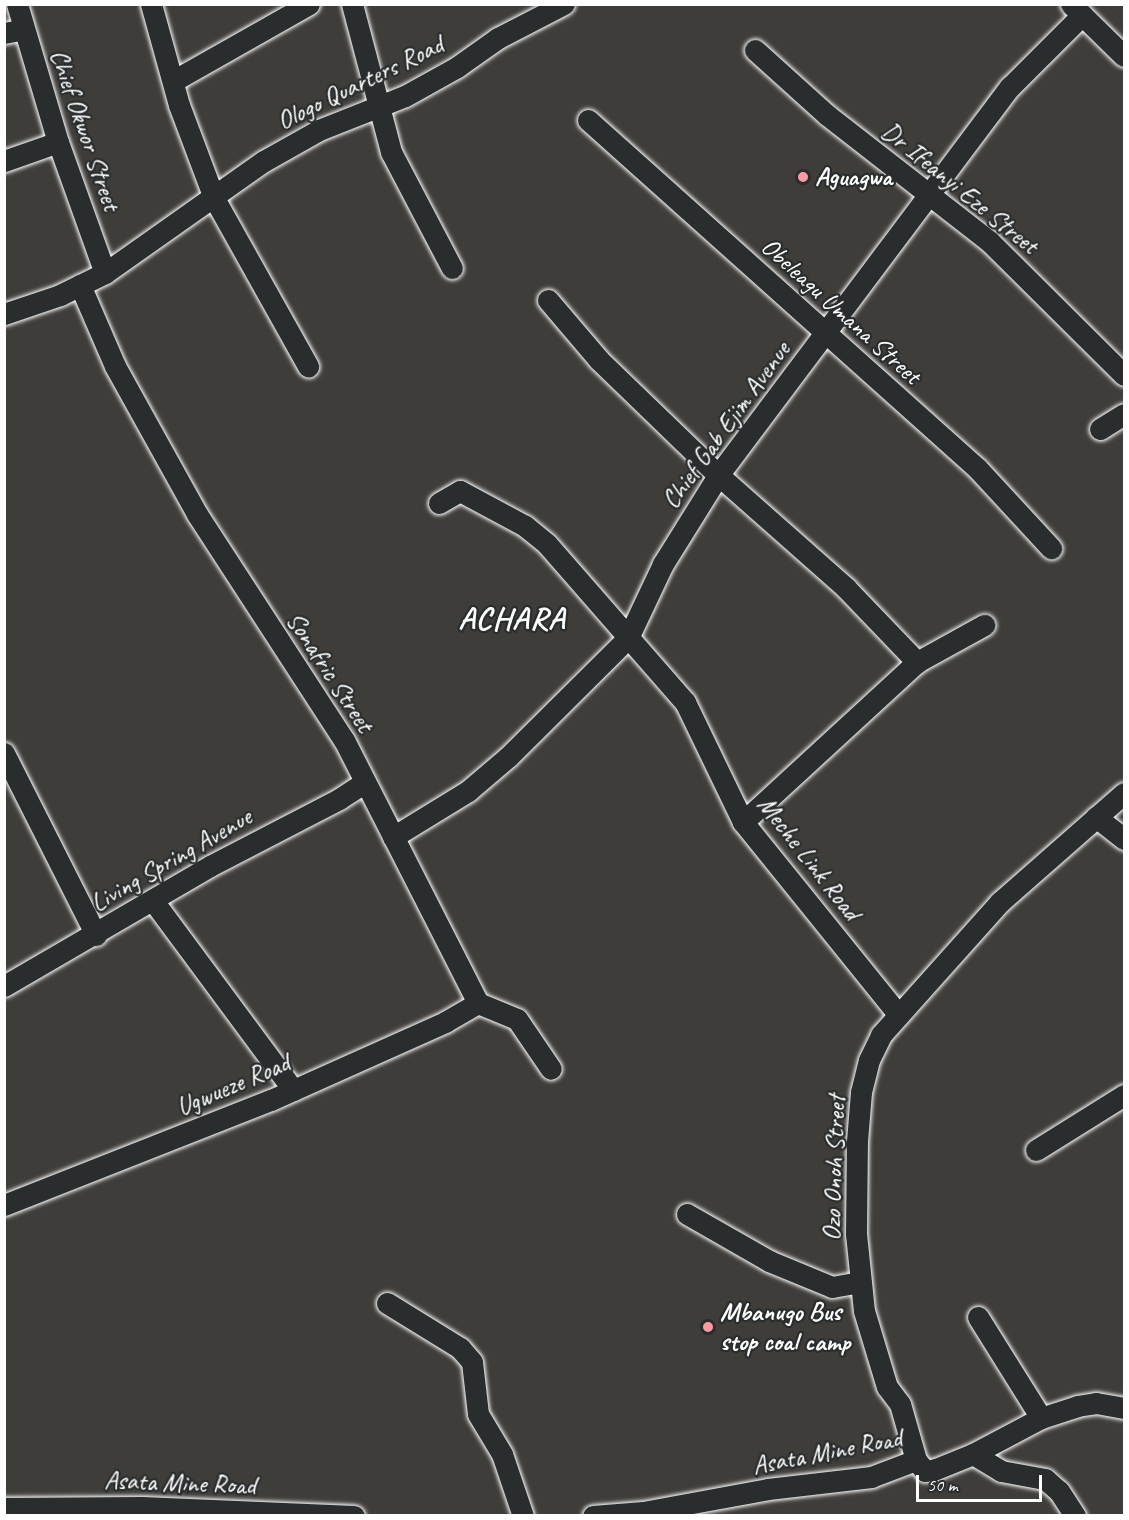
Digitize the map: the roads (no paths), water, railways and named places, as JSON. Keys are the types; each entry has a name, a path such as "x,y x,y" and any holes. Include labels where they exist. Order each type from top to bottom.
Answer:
{"street":[{"name":"Chief Okwor Street","path":"18,4 14,31 58,142 105,273"},
{"path":"151,4 174,81 214,198 308,366"},
{"path":"174,81 309,4"},
{"path":"352,4 379,108 400,172 452,268"},
{"name":"Ologo Quarters Road","path":"4,314 105,273 214,198 231,182 293,144 379,108 457,67 529,12 564,4"},
{"path":"1077,10 1125,56"},
{"name":"Chief Gab Ejim Avenue","path":"393,837 468,790 500,764 553,717 628,638 663,564 718,474 1011,87 1077,10"},
{"name":"Dr Ifeanyi Eze Street","path":"755,50 827,115 989,241 1125,375"},
{"name":"Obeleagu Umana Street","path":"588,120 978,468 1051,548"},
{"path":"4,161 58,142"},
{"name":"Sonafric Street","path":"80,285 115,366 197,514 344,740 478,1003"},
{"path":"548,300 599,360 718,474 846,588 918,662"},
{"path":"1100,429 1125,414"},
{"name":"Meche Link Road","path":"439,503 460,490 525,526 547,544 685,702 743,822 899,1015"},
{"path":"743,822 918,662 984,625"},
{"path":"4,753 96,935"},
{"name":"Living Spring Avenue","path":"4,986 154,902 210,866 339,799 365,782"},
{"name":"Ozo Onoh Street","path":"915,1460 900,1404 887,1387 864,1311 856,1234 861,1092 869,1060 881,1035 1000,902 1125,793"},
{"path":"1096,817 1125,839"},
{"path":"154,902 293,1090"},
{"path":"478,1003 516,1019 551,1069"},
{"name":"Ugwueze Road","path":"4,1205 126,1160 293,1090 445,1022 478,1003"},
{"path":"1036,1150 1125,1095"},
{"path":"687,1214 770,1261 832,1287 861,1282"},
{"path":"387,1303 460,1348 472,1362 478,1414 502,1454 523,1515"},
{"path":"978,1317 1041,1418"},
{"name":"Asata Mine Road","path":"593,1515 643,1512 768,1489 871,1477 915,1460 925,1471 973,1454 1041,1418 1096,1403 1125,1408"},
{"path":"973,1454 1001,1471 1045,1479 1059,1491 1075,1515"},
{"name":"Asata Mine Road","path":"4,1508 354,1515"}],"place":[{"name":"Aguagwa","path":"803,177"},
{"name":"Mbanugo Bus stop coal camp","path":"708,1327"}],"district":[{"name":"ACHARA","path":"512,619"}]}
